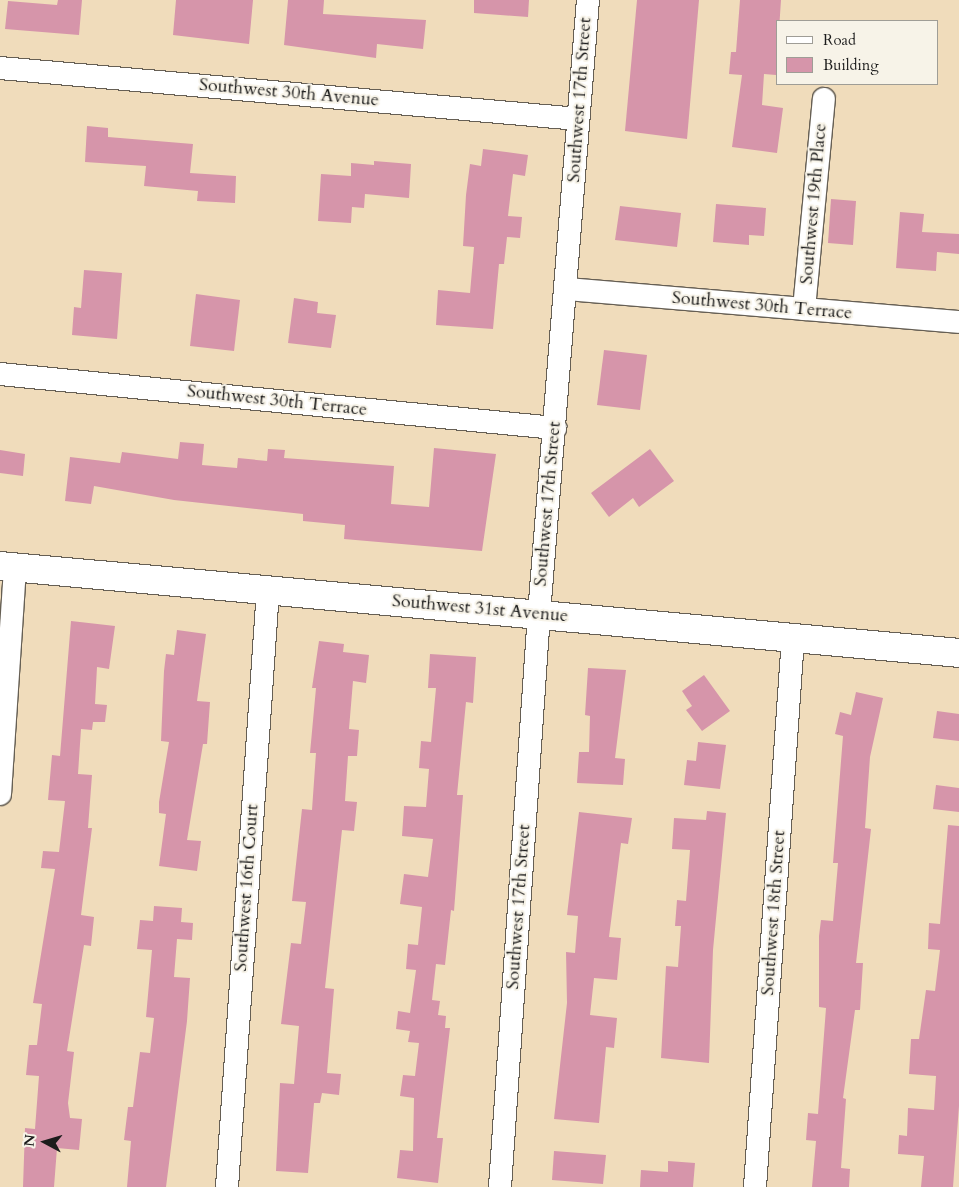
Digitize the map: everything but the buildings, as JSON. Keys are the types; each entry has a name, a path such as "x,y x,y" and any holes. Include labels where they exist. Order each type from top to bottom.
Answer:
{"street":[{"name":"Southwest 17th Street","path":"500,1187 538,614 555,428 588,0"},
{"name":"Southwest 30th Avenue","path":"0,68 578,118"},
{"name":"Southwest 19th Place","path":"804,309 824,99"},
{"name":"Southwest 30th Terrace","path":"566,289 959,322"},
{"name":"Southwest 30th Terrace","path":"0,374 555,428"},
{"name":"Southwest 31st Avenue","path":"8,566 959,653"},
{"path":"0,794 8,566"},
{"name":"Southwest 16th Court","path":"227,1187 268,590"},
{"name":"Southwest 18th Street","path":"755,1187 793,638"}]}
